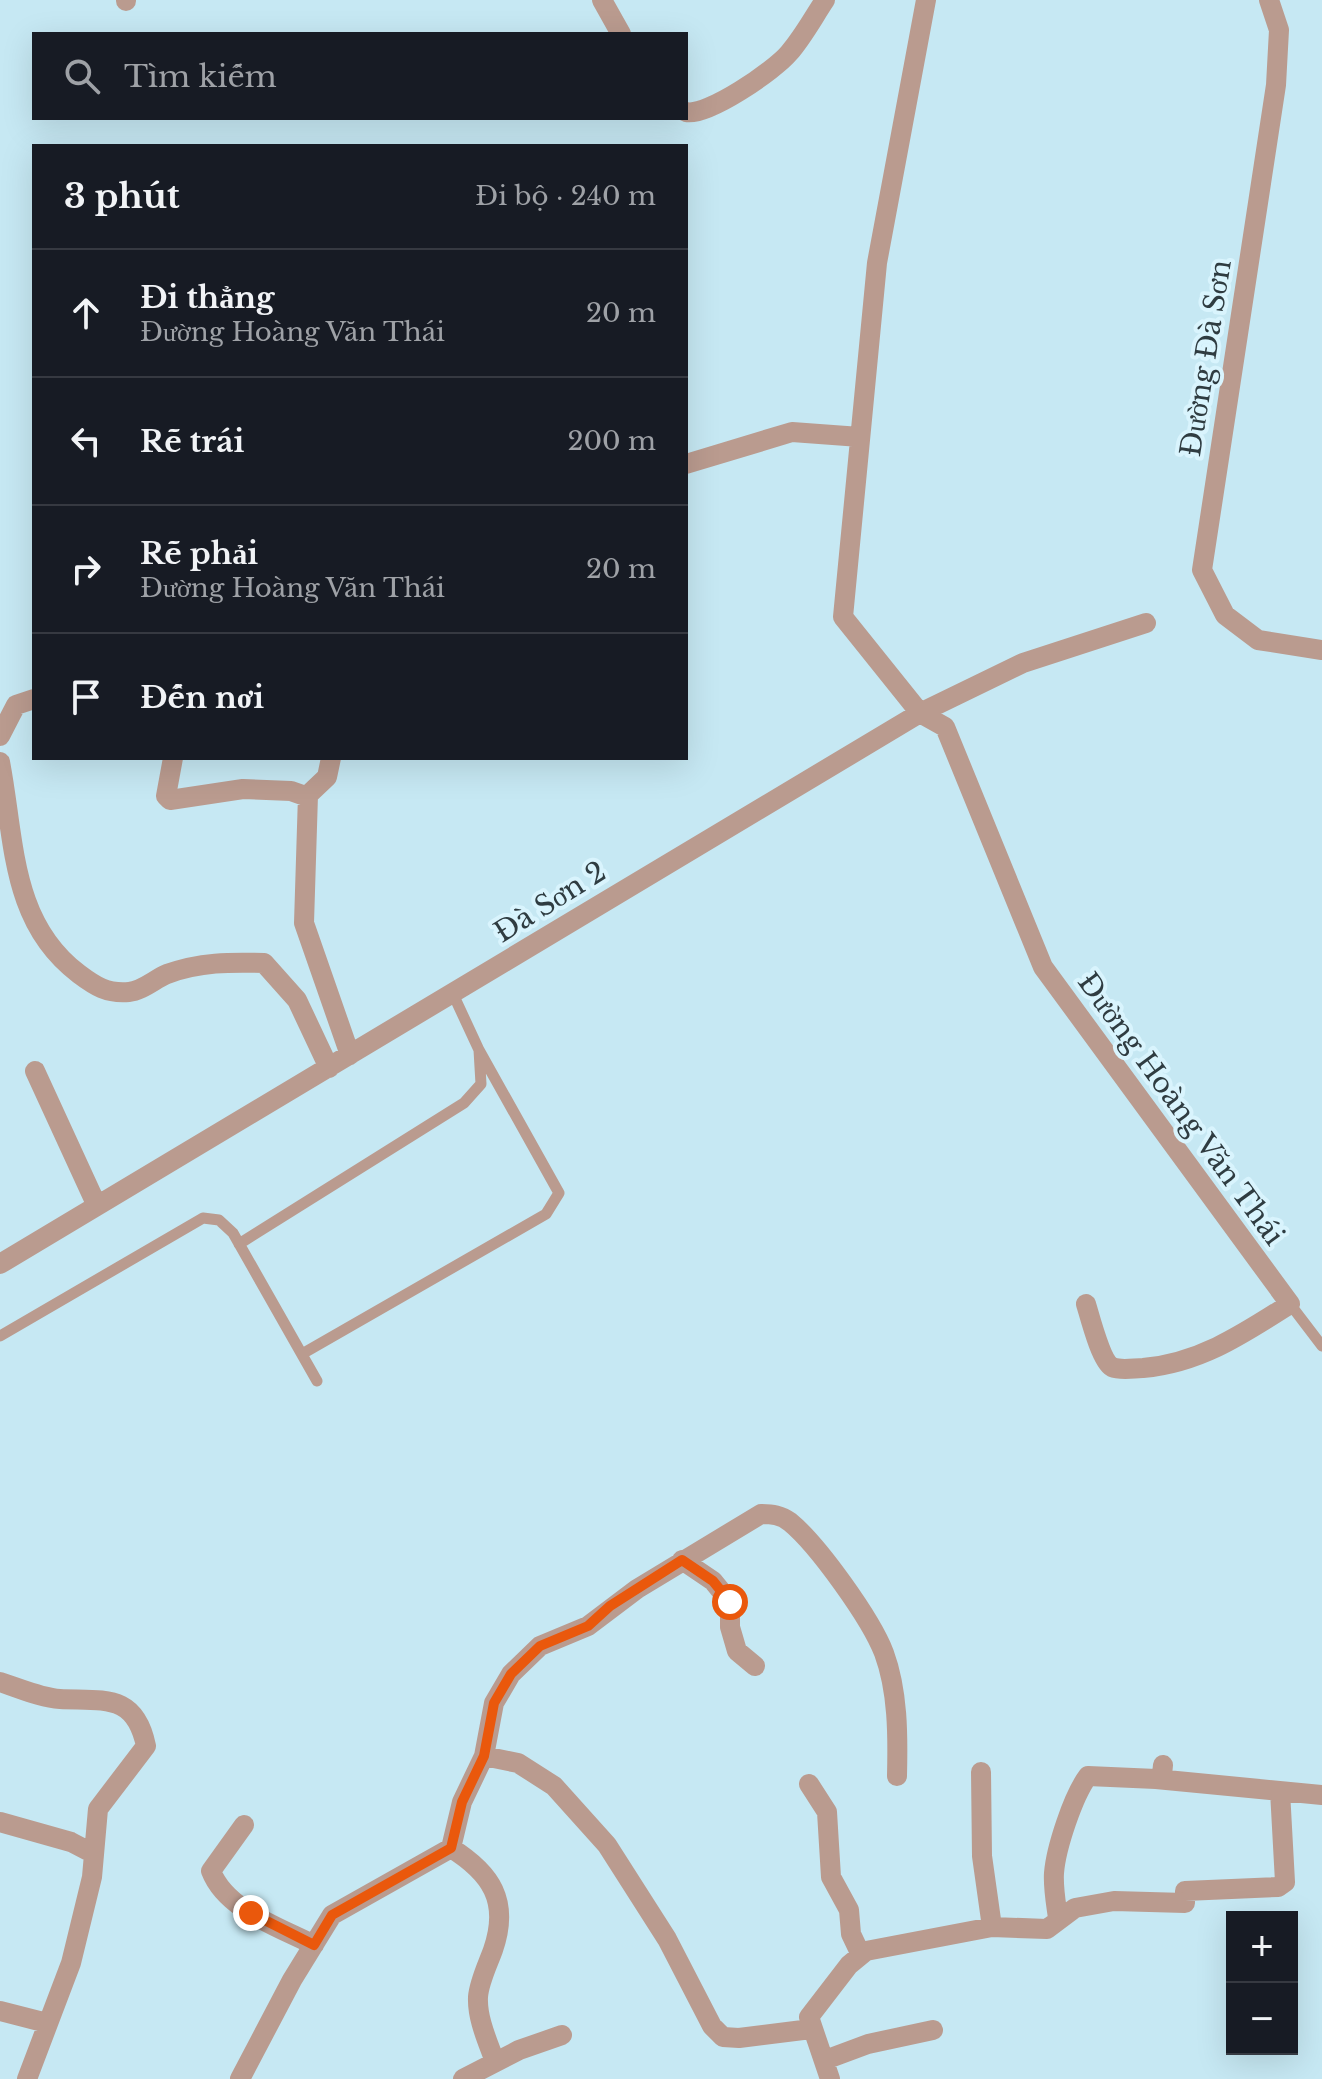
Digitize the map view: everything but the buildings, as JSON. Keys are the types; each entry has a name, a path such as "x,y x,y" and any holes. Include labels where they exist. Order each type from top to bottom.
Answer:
{"street":[{"path":"602,0 620,32"},
{"path":"688,113 693,114 720,102 776,66 797,43 825,0"},
{"path":"920,713 843,617 877,263 926,0"},
{"name":"Đường Đà Sơn","path":"1269,0 1279,30 1276,85 1202,570 1225,615 1258,640 1322,650"},
{"path":"688,463 792,432 860,437"},
{"name":"Đà Sơn 2","path":"1,1262 920,713 1023,663 1146,623"},
{"path":"0,736 16,705 32,700"},
{"name":"Đường Hoàng Văn Thái","path":"920,713 945,727 1043,967 1290,1304"},
{"path":"173,760 166,796 170,800 243,789 291,791 308,797"},
{"path":"331,760 327,777 308,797 304,923 350,1055"},
{"path":"0,762 19,879 33,924 59,959 100,990 131,992 166,975 210,962 264,963 297,1000 329,1068"},
{"path":"35,1071 97,1206"},
{"path":"1086,1304 1105,1359 1112,1367 1124,1369 1194,1359 1240,1336 1290,1304"},
{"path":"240,2079 332,1915 451,1848 462,1802 484,1756 494,1703 511,1674 540,1646 588,1626 610,1606 761,1514 775,1514 790,1523 856,1603 884,1652 898,1732 897,1776"},
{"path":"682,1560 713,1581 730,1602 730,1627 737,1651 755,1666"},
{"path":"0,1682 57,1699 102,1697 128,1709 142,1725 146,1746 98,1809 92,1877 71,1963 27,2079"},
{"path":"484,1756 518,1763 554,1786 607,1845 667,1939 712,2026 723,2037 739,2038 811,2029"},
{"path":"981,1772 982,1856 992,1927"},
{"path":"1058,1918 1054,1875 1058,1849 1080,1787 1088,1776 1160,1772 1322,1795"},
{"path":"809,1784 827,1812 831,1877 849,1910 851,1934 861,1955"},
{"path":"933,2030 868,2044 828,2070 809,2017 866,1951 992,1927 1047,1929 1075,1908 1114,1901 1185,1903 1185,1891 1284,1884 1280,1791"},
{"path":"0,1822 71,1842 94,1854"},
{"path":"244,1825 211,1871 217,1887 251,1913 314,1945"},
{"path":"451,1848 476,1863 491,1881 498,1902 495,1944 478,1994 480,2017 495,2062"},
{"path":"0,2011 47,2023"},
{"path":"463,2079 495,2062 562,2035"}],"lane":[{"path":"302,1354 546,1214 559,1193 479,1050 453,994"},
{"path":"239,1244 464,1103 481,1084 479,1050"},
{"path":"0,1336 203,1218 219,1220 239,1244 317,1381"},
{"path":"1290,1304 1322,1346"}],"route":[{"path":"251,1913 314,1945 332,1915 451,1848 462,1802 484,1756 494,1703 511,1674 540,1646 588,1626 610,1606 682,1560 713,1581 730,1602"}]}
